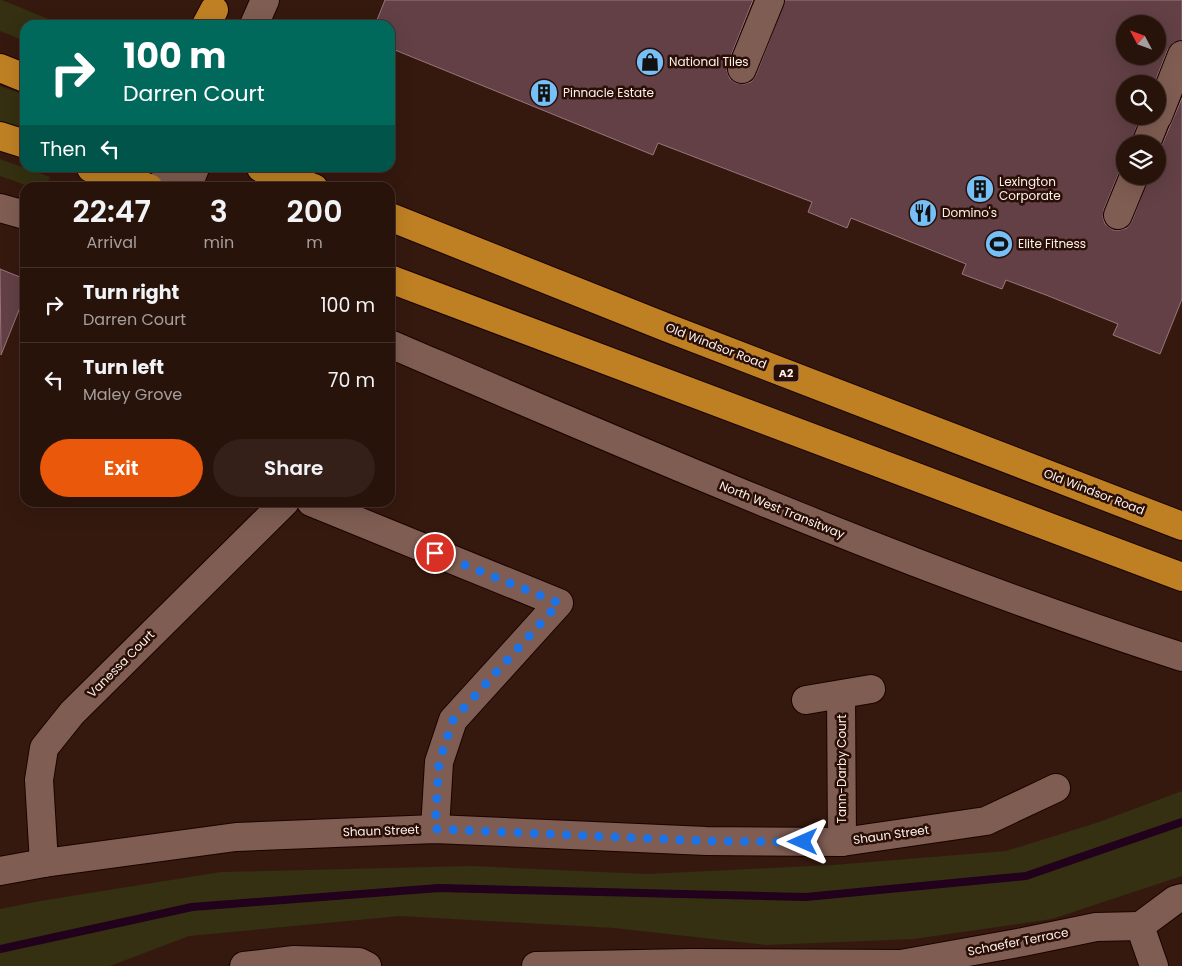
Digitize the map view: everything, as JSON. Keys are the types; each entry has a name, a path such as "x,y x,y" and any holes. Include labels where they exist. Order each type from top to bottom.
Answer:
{"highway":[{"path":"0,68 20,76"},
{"path":"0,136 20,142"},
{"path":"103,172 132,182"},
{"path":"279,172 301,182"},
{"name":"Old Windsor Road","path":"395,220 1182,526"},
{"path":"395,281 1182,577"}],"street":[{"path":"256,20 265,0"},
{"path":"270,20 271,0"},
{"path":"742,69 770,0"},
{"path":"1166,94 1182,55"},
{"path":"1118,215 1130,185"},
{"path":"0,208 20,214"},
{"name":"North West Transitway","path":"395,346 755,500 939,573 1028,606 1182,657"},
{"name":"Vanessa Court","path":"44,863 39,780 44,748 72,713 280,507"},
{"path":"323,507 559,603 453,720 439,762 435,829"},
{"name":"Tann-Darby Court","path":"806,700 842,696 871,689"},
{"name":"Tann-Darby Court","path":"842,696 842,842"},
{"name":"Shaun Street","path":"0,872 44,863 236,837 435,829 706,841 842,842 986,821 1056,788"},
{"path":"1154,966 1140,926 1176,900 1182,898"},
{"name":"Schaefer Terrace","path":"536,966 690,963 901,964 1096,927 1140,926"},
{"path":"244,966 294,960 359,962 367,966"}],"shaded area":[{"path":"0,0 51,20 20,20 20,39 0,31"},
{"path":"0,86 20,93 20,129 0,122"},
{"path":"0,159 20,166 20,172 36,172 50,177 48,182 20,183 0,176"},
{"path":"1182,791 1182,876 1052,919 914,939 766,945 614,928 400,916 189,936 110,966 0,966 0,909 221,872 472,866 647,874 833,865 1006,851 1099,822"}],"building":[{"name":"Lexington Corporate","path":"385,0 753,0 728,63 727,71 730,79 736,83 744,84 751,82 756,75 785,0 1182,0 1182,40 1173,43 1166,54 1166,15 1116,15 1116,65 1162,65 1158,75 1116,75 1116,125 1137,125 1134,135 1116,135 1116,180 1104,209 1103,217 1105,224 1113,230 1127,228 1132,221 1146,185 1166,185 1166,135 1182,98 1182,299 1160,354 1113,335 1118,324 1006,280 1002,289 962,274 966,264 851,218 847,228 808,212 812,202 658,143 653,155 395,50 395,20 377,20"},
{"path":"0,269 20,277 20,308 1,355"}],"waterway":[{"path":"0,949 192,907 439,888 806,897 1026,876 1182,822"}],"place":[{"name":"National Tiles","path":"650,62"},
{"name":"Pinnacle Estate","path":"544,93"},
{"name":"Lexington Corporate","path":"980,189"},
{"name":"Domino's","path":"923,213"},
{"name":"Elite Fitness","path":"999,244"}],"route":[{"path":"435,553 559,603 453,720 439,762 435,829 706,841 803,842"}]}
